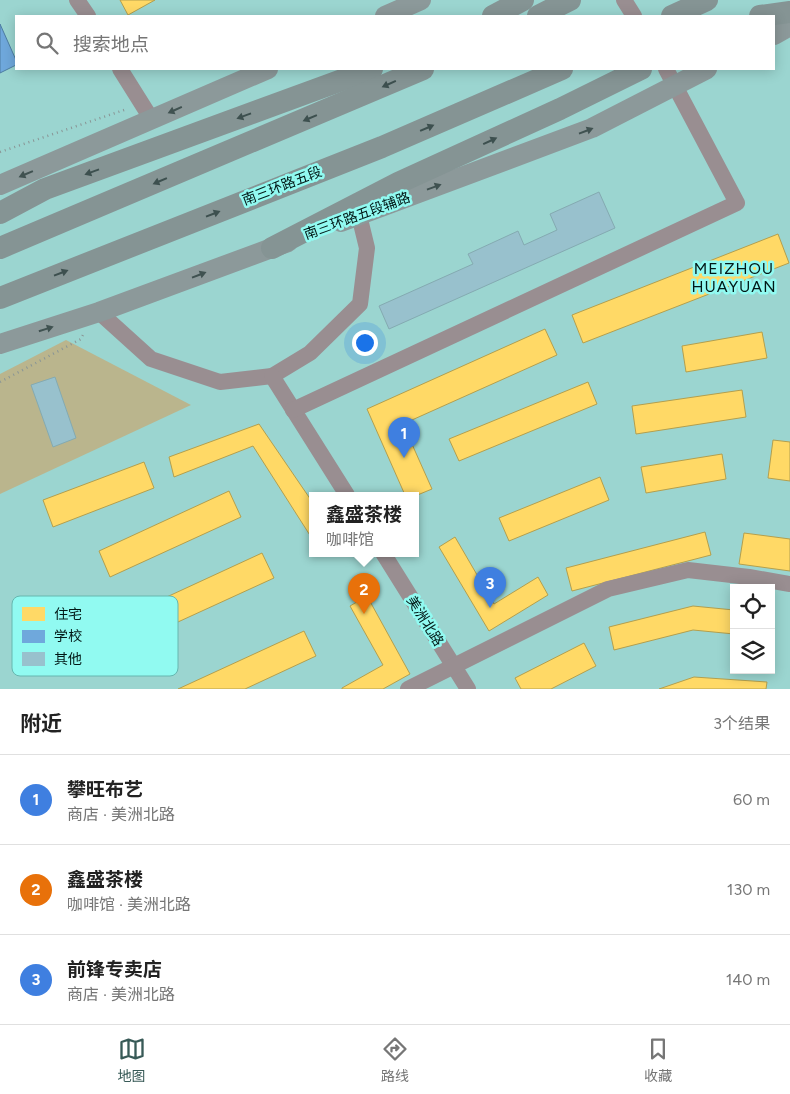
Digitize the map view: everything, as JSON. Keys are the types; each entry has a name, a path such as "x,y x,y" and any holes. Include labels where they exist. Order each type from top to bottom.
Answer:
{"highway":[{"path":"495,15 522,0"},
{"path":"540,15 570,0"},
{"path":"674,15 707,0"},
{"path":"768,15 790,12"},
{"path":"0,213 45,189 369,70"},
{"path":"0,248 421,70"},
{"name":"南三环路五段","path":"0,298 382,147 560,70"},
{"path":"272,248 398,183 560,109 639,70"},
{"path":"0,310 32,284"}],"main road":[{"path":"387,15 421,0"},
{"path":"775,34 790,26"},
{"path":"0,185 147,111 265,70"},
{"name":"南三环路五段辅路","path":"0,344 94,314 592,128 670,77 702,70"}],"street":[{"path":"77,0 87,15"},
{"path":"624,0 633,15"},
{"path":"121,70 147,111"},
{"path":"293,410 737,203 670,77"},
{"path":"94,314 151,359 220,382 272,376 310,353 360,304 367,248 359,215"},
{"path":"272,376 345,492"},
{"name":"美洲北路","path":"385,557 468,689"},
{"path":"408,689 608,589 688,570 790,584"}],"path":[{"path":"0,152 147,111"},
{"path":"0,382 82,339 94,314"}],"shaded area":[{"path":"66,340 191,405 0,494 0,374"}],"building: 住宅":[{"path":"120,0 155,0 128,15"},
{"path":"778,234 789,263 583,343 572,315"},
{"path":"545,329 557,355 403,424 432,489 419,494 419,492 404,492 367,409"},
{"path":"762,332 767,358 686,372 682,346"},
{"path":"588,382 597,404 459,461 449,439"},
{"path":"742,390 746,417 636,434 632,406"},
{"path":"259,424 309,497 309,534 253,446 174,477 169,457"},
{"path":"773,440 790,442 790,481 768,478"},
{"path":"722,454 726,479 646,493 641,467"},
{"path":"144,462 154,488 53,527 43,500"},
{"path":"600,477 609,500 509,541 499,518"},
{"path":"229,491 241,517 110,577 99,551"},
{"path":"705,532 711,555 572,591 566,568"},
{"path":"744,533 790,539 790,571 739,564"},
{"path":"455,537 494,604 538,577 548,595 489,631 439,547"},
{"path":"262,553 274,578 178,622 178,596 169,596"},
{"path":"367,596 410,674 383,689 342,689 383,665 350,606"},
{"path":"693,606 730,610 730,634 693,630 614,650 609,627"},
{"path":"304,631 316,656 245,689 178,689"},
{"path":"584,643 596,666 551,689 521,689 515,678"},
{"path":"694,677 767,682 766,689 659,689"}],"building: 学校":[{"path":"0,24 15,58 15,66 0,73"}],"building: 其他":[{"path":"599,192 615,228 389,329 379,306 473,264 468,254 518,231 524,245 557,230 550,214"},
{"path":"55,377 76,438 53,447 31,385"}],"place":[{"name":"攀旺布艺","path":"404,458"},
{"name":"前锋专卖店","path":"490,608"},
{"name":"鑫盛茶楼","path":"364,614"}],"district":[{"name":"MEIZHOU HUAYUAN","path":"734,277"}]}
